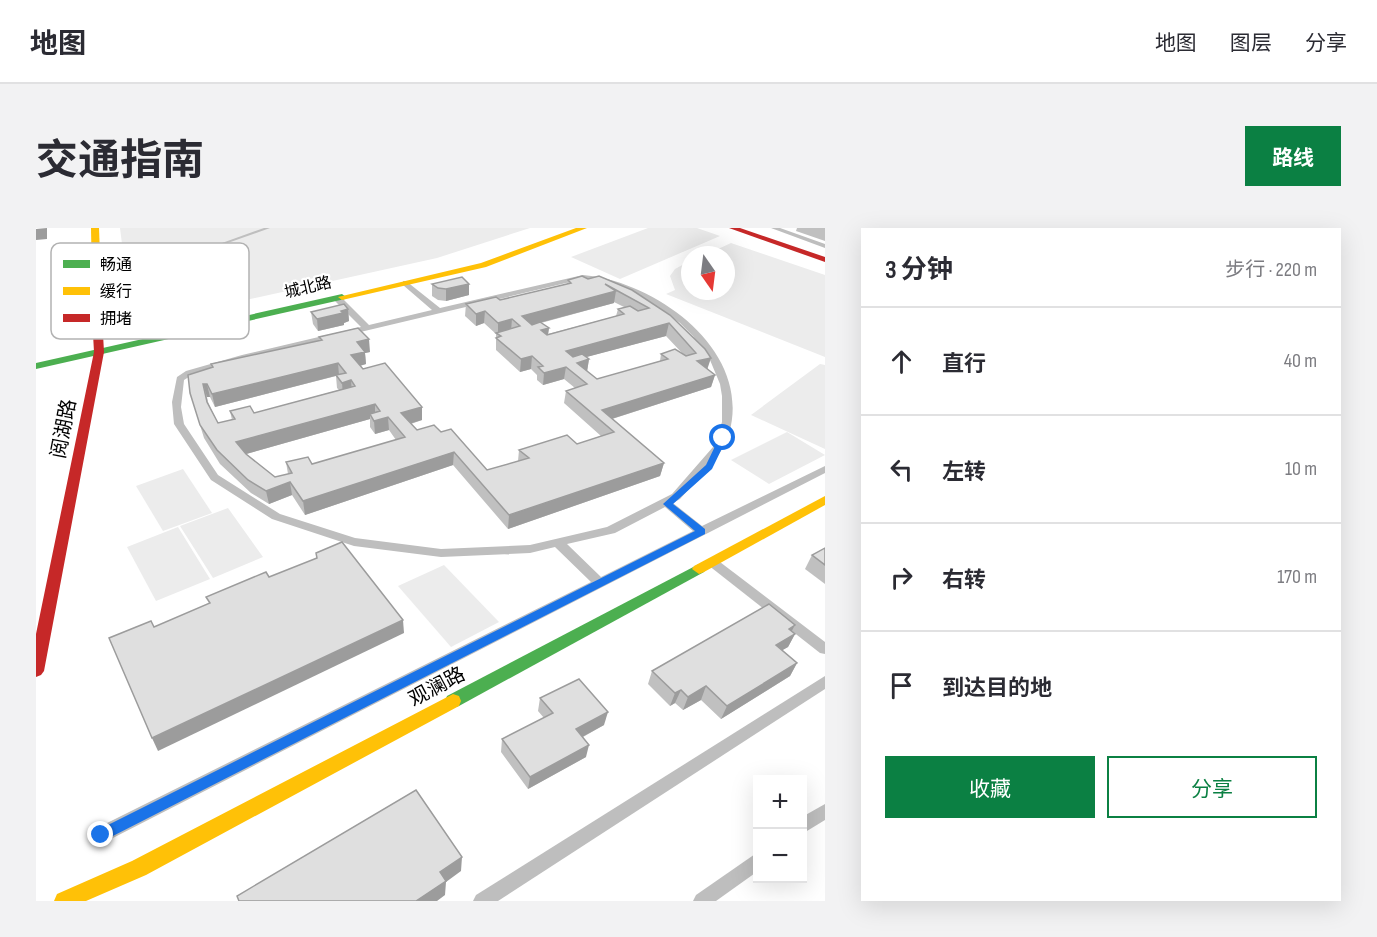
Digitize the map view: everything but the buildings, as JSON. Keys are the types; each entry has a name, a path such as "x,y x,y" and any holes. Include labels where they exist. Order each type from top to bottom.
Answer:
{"street":[{"name":"阅湖路","path":"95,228 95,243"},
{"name":"城北路","path":"249,318 483,265 583,228"},
{"path":"733,228 825,260"},
{"name":"阅湖路","path":"36,671 99,352 99,339"},
{"name":"城北路","path":"36,366 156,339"},
{"name":"观澜路","path":"64,901 139,868 825,500"}],"lane":[{"path":"776,228 825,246"},
{"path":"583,277 609,281 666,308 693,331 708,349 721,371 728,392 723,438 709,467 688,488 659,510 574,543 532,550 469,554 400,551 325,534 279,517 234,492 206,470 192,452 178,423 177,397 180,379 189,373 245,357 438,311 583,277"},
{"path":"406,283 438,311"},
{"path":"337,298 367,328"},
{"path":"101,835 825,469"},
{"path":"668,504 702,532"},
{"path":"560,545 600,583"},
{"path":"712,562 825,649"},
{"path":"482,901 825,682"},
{"path":"807,824 825,811"},
{"path":"702,901 753,864"}],"shaded area":[{"path":"120,228 530,228 437,258 249,299 249,243 122,243"},
{"path":"648,228 697,228 720,236 697,246 681,246 681,253 620,279 571,257"},
{"path":"731,243 825,275 825,357 681,300 735,300 735,246 725,246"},
{"path":"681,266 681,300 666,294 675,290 670,276"},
{"path":"820,364 825,365 825,449 751,415"},
{"path":"787,432 825,455 769,484 731,460"},
{"path":"183,469 212,513 163,531 136,486"},
{"path":"228,508 263,557 213,578 180,526"},
{"path":"178,527 210,579 156,601 127,547"},
{"path":"444,565 499,622 451,647 398,586"}],"waterway":[{"path":"225,243 268,228"}],"traffic: fast":[{"path":"249,318 342,297"},
{"path":"36,366 156,339"},
{"path":"453,701 699,569"}],"traffic: slow":[{"path":"95,228 95,243"},
{"path":"342,297 483,265 583,228"},
{"path":"699,569 825,500"},
{"path":"64,901 139,868 453,701"}],"traffic: jam":[{"path":"733,228 825,260"},
{"path":"36,671 99,352 98,339"}],"route":[{"path":"101,835 702,532 668,504 709,467 723,438"}]}
